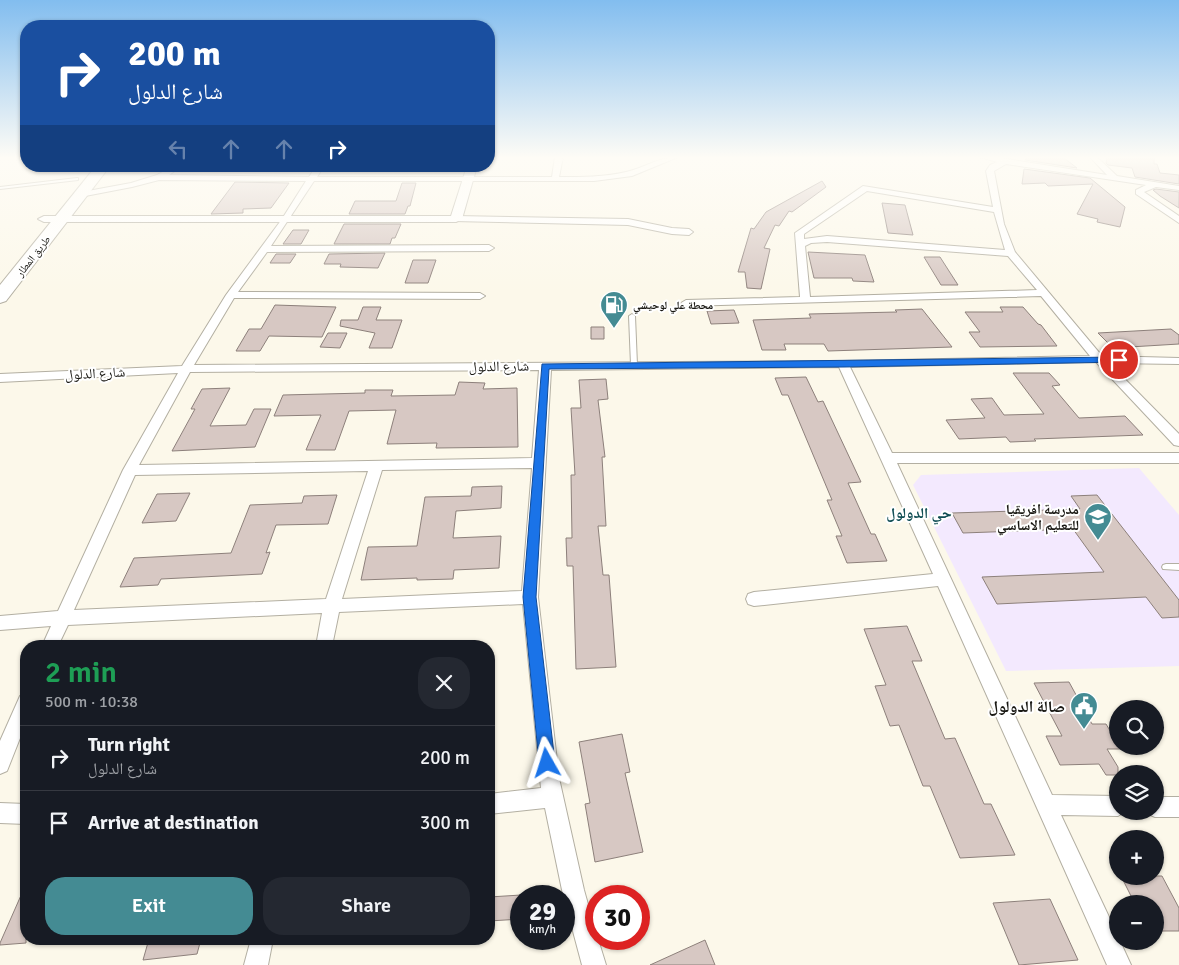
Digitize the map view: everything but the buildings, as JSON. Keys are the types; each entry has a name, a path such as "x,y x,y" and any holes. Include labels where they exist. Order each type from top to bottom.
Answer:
{"highway":[{"name":"طريق المطار","path":"0,274 58,202"},
{"name":"طريق المطار","path":"0,297 75,202"}],"street":[{"path":"53,640 130,470 186,369 231,294 297,202"},
{"path":"456,220 462,202"},
{"path":"805,300 800,232 845,202"},
{"path":"950,202 997,210"},
{"path":"995,202 1000,224 1011,253 1100,359 1179,442"},
{"path":"1153,202 1179,220"},
{"path":"44,219 628,222 672,231 689,232"},
{"path":"800,245 809,240 827,239 1011,253"},
{"path":"264,249 489,248"},
{"path":"686,303 1045,293"},
{"path":"231,294 480,296"},
{"name":"شارع الدلول","path":"0,378 186,369 844,364 1100,359 1179,361"},
{"path":"844,364 1119,965"},
{"path":"545,366 530,597 549,778 573,890 594,965"},
{"path":"888,458 1179,458"},
{"path":"130,470 539,463"},
{"path":"325,640 332,606 377,466"},
{"path":"754,600 943,579"},
{"path":"0,624 62,618 530,597"},
{"path":"0,764 20,716"},
{"path":"495,803 553,798"},
{"path":"1045,805 1109,806"},
{"path":"1164,807 1179,807"},
{"path":"0,813 20,814"},
{"path":"256,965 261,945"}],"lane":[{"path":"632,316 634,365"},
{"path":"1166,567 1179,567"}],"shaded area":[{"path":"1139,468 1179,515 1179,666 1006,671 913,485 921,475"}],"place":[{"name":"محطة علي لوحيشي","path":"614,329"},
{"name":"مدرسة افريقيا للتعليم الاساسي","path":"1098,541"},
{"name":"صالة الدولول","path":"1084,730"}],"district":[{"name":"حي الدولول","path":"919,513"}],"route":[{"path":"547,763 530,597 545,366 1119,360"}]}
